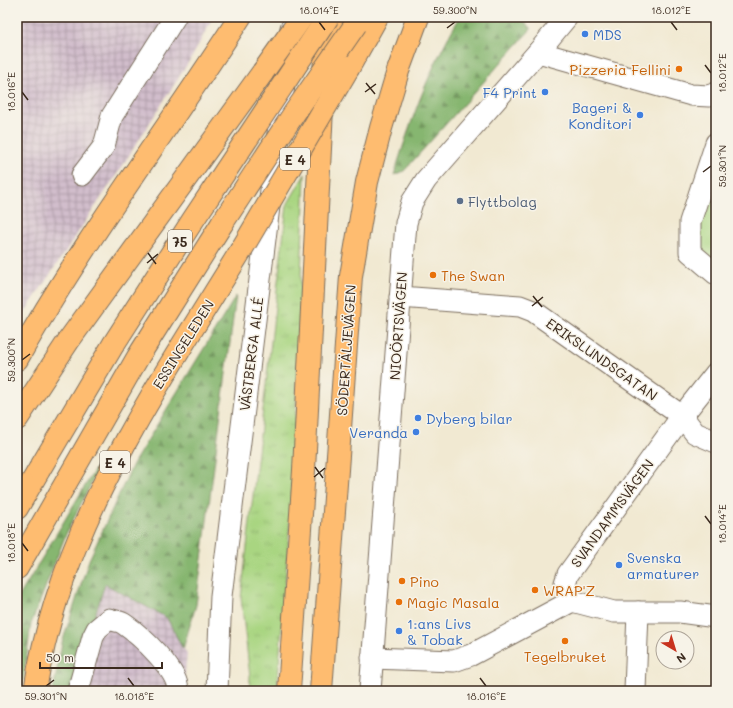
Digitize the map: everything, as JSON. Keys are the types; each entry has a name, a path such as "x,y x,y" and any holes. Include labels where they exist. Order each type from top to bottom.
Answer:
{"main road":[{"path":"17,359 102,221 240,17"},
{"path":"17,419 69,340 302,17"},
{"name":"75","path":"17,508 121,332 328,17"},
{"path":"289,691 304,470 324,72 332,17"},
{"name":"ESSINGELEDEN","path":"35,691 50,616 74,549 106,480 139,415 240,252 377,17"},
{"name":"SÖDERTÄLJEVÄGEN","path":"321,691 351,276 367,182 398,71 418,17"},
{"name":"75","path":"17,568 138,357 223,222 295,112 358,20"}],"street":[{"path":"82,175 104,146 112,116 175,17"},
{"name":"VÄSTBERGA ALLÉ","path":"217,691 221,596 293,17"},
{"name":"NIOÖRTSVÄGEN","path":"370,691 406,223 412,202 426,180 448,152 538,52 567,17"},
{"path":"538,52 691,95 709,96 716,93"},
{"path":"716,143 690,222 690,252 716,274"},
{"name":"ERIKSLUNDSGATAN","path":"400,297 520,306 527,308 682,416 695,433 716,442"},
{"name":"SVANDAMMSVÄGEN","path":"572,601 565,583 568,574 682,416 716,373"},
{"path":"372,658 454,661 471,655 572,601 614,612 680,612 716,617"},
{"path":"636,691 638,612"},
{"path":"78,691 93,637 97,629 109,619 122,623 166,664 178,687 178,691"}],"shaded area":[{"path":"17,17 213,17 193,55 119,171 17,324"},
{"path":"105,584 167,618 187,654 183,691 69,691"}],"green space":[{"path":"460,17 520,17 531,29 404,171 394,175 407,134 430,74"},
{"path":"716,169 716,263 702,251 696,231"},
{"path":"305,174 293,479 277,691 249,691 250,677 241,598 287,205"},
{"path":"236,296 196,605 183,649 167,618 105,584 71,689 69,691 53,691 62,643 89,560 133,464"},
{"path":"116,434 66,534 31,624 22,691 17,691 17,600"}],"place":[{"name":"MDS","path":"585,34"},
{"name":"Pizzeria Fellini","path":"679,69"},
{"name":"F4 Print","path":"545,92"},
{"name":"Bageri & Konditori","path":"640,115"},
{"name":"Flyttbolag","path":"460,201"},
{"name":"The Swan","path":"433,275"},
{"name":"Dyberg bilar","path":"418,418"},
{"name":"Veranda","path":"416,432"},
{"name":"Svenska armaturer","path":"619,565"},
{"name":"Pino","path":"402,581"},
{"name":"WRAP'Z","path":"535,590"},
{"name":"Magic Masala","path":"399,602"},
{"name":"1:ans Livs & Tobak","path":"399,631"},
{"name":"Tegelbruket","path":"565,641"}]}
